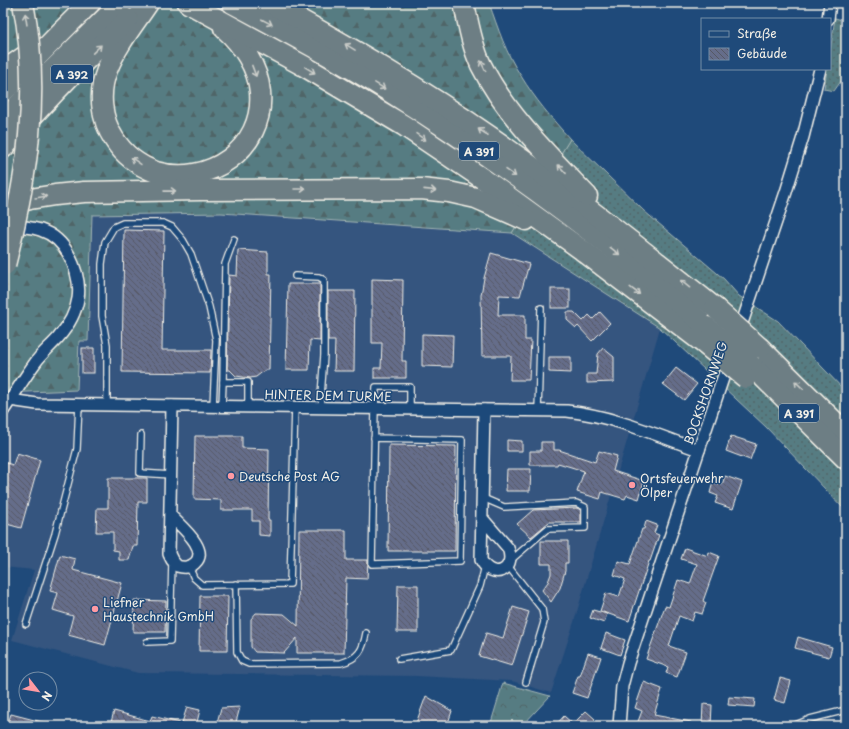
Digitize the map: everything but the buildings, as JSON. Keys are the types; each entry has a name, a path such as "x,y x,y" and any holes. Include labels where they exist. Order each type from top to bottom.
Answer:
{"highway":[{"path":"4,268 18,212 29,134 31,81 30,49 23,3"},
{"name":"A 392","path":"3,92 90,3"},
{"path":"3,122 29,93 121,3"},
{"name":"A 392","path":"3,148 85,60 145,3"},
{"path":"148,3 117,49 107,70 102,91 103,114 106,124 114,139 132,160 152,170 173,175 193,175 203,173 229,160 237,153 249,138 257,120 259,110 260,91 258,82 245,52 231,34 195,6"},
{"name":"A 391","path":"232,3 332,57 381,87 511,172 578,222 672,296 704,334 750,372 846,460"},
{"name":"A 391","path":"270,3 342,43 395,75 490,137 627,238 716,308 760,348 846,433"},
{"path":"464,3 473,42 481,63 501,97 531,136 627,238"},
{"path":"195,6 304,66 403,125 495,187 582,250 704,334"},
{"path":"3,68 14,64 61,32"},
{"path":"3,207 30,199 84,192 422,189 449,192 476,198 511,212 582,250"}],"street":[{"path":"828,18 830,3"},
{"name":"BOCKSHORNWEG","path":"619,726 622,686 628,663 786,192 803,137 820,70"},
{"path":"3,226 26,226 36,228 57,240 67,252 75,266 79,280 79,294 76,309 69,322 58,338 36,362 3,411"},
{"name":"HINTER DEM TURME","path":"10,400 37,404 567,411 600,417 699,450"},
{"path":"170,515 199,548 200,554 198,559 189,567 177,566 169,554 172,406"},
{"path":"482,518 508,548 510,554 509,563 503,571 496,572 490,570 481,560 484,410"}],"lane":[{"path":"107,405 107,345 102,316 102,264 105,242 114,227 123,223 163,223 172,227 183,240 191,254 208,307 216,340 218,406"},
{"path":"218,406 223,382 225,264 234,239"},
{"path":"295,276 319,277 324,280 324,355 321,394 322,408"},
{"path":"538,411 541,308"},
{"path":"223,382 248,382 248,407"},
{"path":"374,438 462,440 460,561 372,564 374,438 376,387 410,387 410,409"},
{"path":"26,624 55,534 77,448 79,404"},
{"path":"189,567 194,578 202,585 290,584 295,407"},
{"path":"141,435 140,473 171,475"},
{"path":"483,498 504,506 576,504 585,507 585,528 547,529 509,563 542,609 543,615 544,622 526,682"},
{"path":"147,642 170,641 172,560"},
{"path":"399,659 451,650 480,586 485,566"},
{"path":"236,584 237,652 242,661 249,664 341,663 352,660 360,652 366,633"},
{"path":"793,726 810,719 846,710"}],"shaded area":[{"path":"221,213 512,233 660,328 574,622 551,693 512,681 416,676 138,673 12,640 34,570 3,567 3,393 77,389 79,340 88,341 91,215"}],"green space":[{"path":"3,3 489,3 503,41 516,68 538,101 570,139 512,233 221,213 92,215 88,341 79,341 77,390 3,393"},
{"path":"835,18 846,21 846,74 834,91 824,89 827,70 831,70 831,45"},
{"path":"570,139 644,211 724,279 739,296 778,321 846,392 846,511 766,427 660,328 512,233"},
{"path":"503,683 550,696 522,726 490,726"}],"place":[{"name":"Deutsche Post AG","path":"231,476"},
{"name":"Ortsfeuerwehr Ölper","path":"632,485"},
{"name":"Liefner Haustechnik GmbH","path":"95,609"}]}
